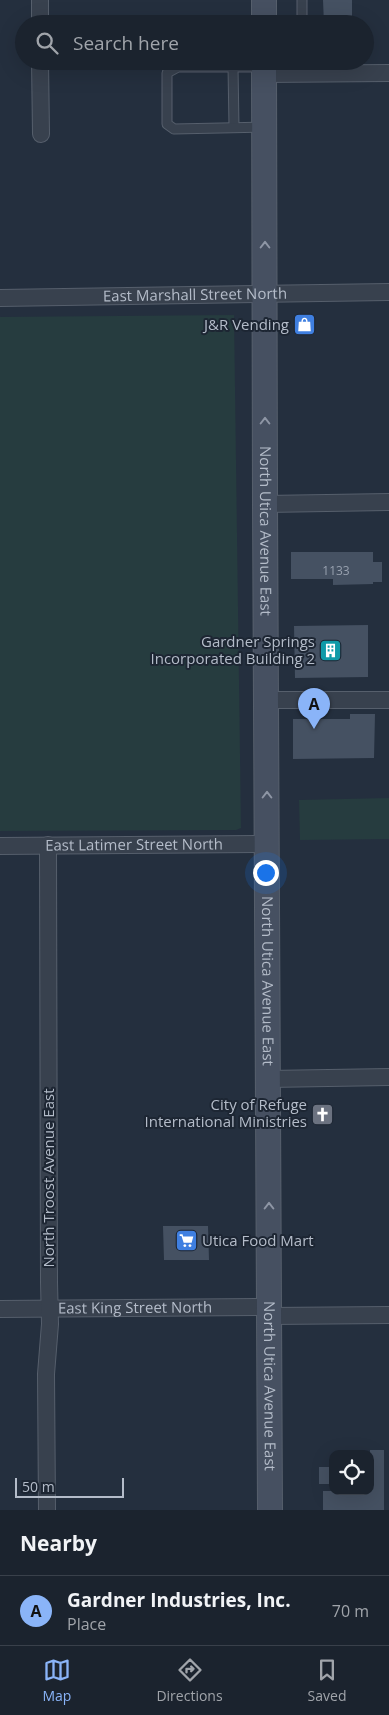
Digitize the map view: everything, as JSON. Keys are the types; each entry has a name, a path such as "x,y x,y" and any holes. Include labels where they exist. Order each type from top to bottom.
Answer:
{"main road":[{"path":"264,0 264,15"},
{"name":"North Utica Avenue East","path":"264,70 270,1510"}],"street":[{"path":"40,0 40,15"},
{"path":"40,70 41,134"},
{"path":"374,70 389,73"},
{"name":"East Marshall Street North","path":"0,298 389,292"},
{"path":"265,504 389,502"},
{"path":"266,700 389,700"},
{"name":"East Latimer Street North","path":"0,846 267,844"},
{"name":"North Troost Avenue East","path":"48,845 50,1308 46,1374 48,1510"},
{"path":"268,1079 389,1077"},
{"name":"East King Street North","path":"0,1309 270,1311 389,1315"}],"lane":[{"path":"302,0 302,15"},
{"path":"172,70 167,73 167,124 174,129 264,127"},
{"path":"233,70 234,128"}],"green space":[{"path":"234,315 241,828 236,830 0,831 0,317"},
{"path":"389,798 389,839 300,840 299,800"}],"building":[{"path":"323,0 352,0 352,15 324,15"},
{"path":"291,552 373,552 373,562 382,562 382,582 333,585 333,579 291,579"},
{"name":"Gardner Springs Incorporated Building 2","path":"368,625 368,677 295,678 294,626"},
{"path":"350,714 375,714 374,758 293,759 293,719 350,719"},
{"name":"Utica Food Mart","path":"163,1226 208,1226 209,1260 164,1260"},
{"path":"374,1450 384,1450 384,1510 323,1510 323,1491 329,1491 329,1495 374,1495"},
{"path":"319,1467 329,1467 329,1484 319,1484"}],"place":[{"name":"J&R Vending","path":"305,325"},
{"name":"Gardner Springs Incorporated Building 2","path":"331,651"},
{"name":"Gardner Industries, Inc.","path":"314,729"},
{"name":"City of Refuge International Ministries","path":"323,1114"},
{"name":"Utica Food Mart","path":"186,1241"}]}
